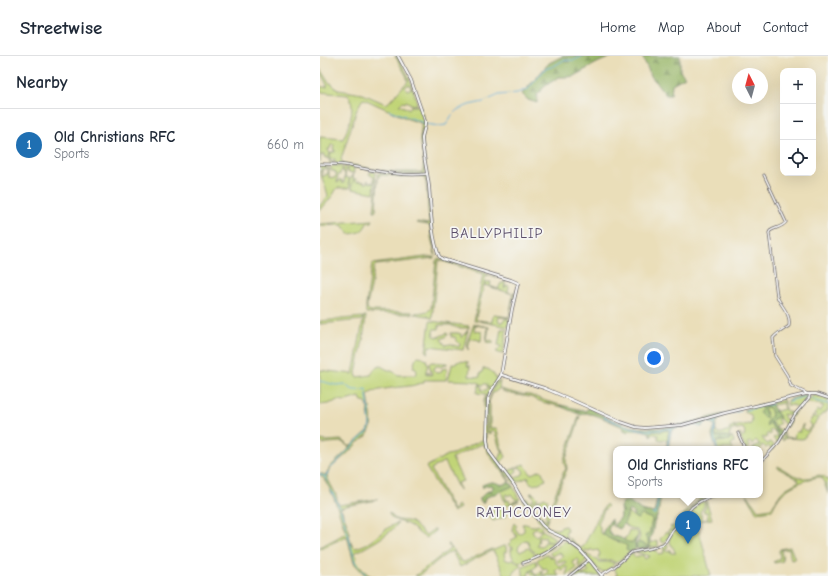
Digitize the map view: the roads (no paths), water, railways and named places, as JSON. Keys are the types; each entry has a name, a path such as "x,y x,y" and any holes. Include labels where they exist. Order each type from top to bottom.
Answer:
{"street":[{"path":"398,56 411,80 425,119 422,138 433,234 439,256 442,259 518,283 512,309 502,376 491,390 488,399 487,439 489,450 514,485 522,501 539,523 546,529 564,538 581,551 601,575 632,552 664,544 672,531 692,507 707,498"},
{"path":"320,164 343,165 397,174 427,174"},
{"path":"764,175 786,222 780,227 770,231 769,234 777,296 790,320 789,326 773,338 775,356 784,370 791,386 806,394"},
{"path":"502,376 548,390 621,422 645,428 682,424 718,414 806,394 816,394 828,398"},
{"path":"763,460 779,442 796,412 809,398 810,394"},
{"path":"738,433 744,446"},
{"path":"523,563 552,549 564,538"},
{"path":"569,576 589,560"}],"waterway":[{"path":"426,124 439,126 446,125 457,110 469,105 483,102 499,95 517,93 528,89 545,69 562,61 575,60 582,56"},
{"path":"389,110 424,123"},
{"path":"320,381 336,385 345,384 354,390 366,389 370,425 368,432 358,440 331,468 325,477"},
{"path":"788,401 808,397"},
{"path":"811,398 828,404"},
{"path":"763,406 772,404"},
{"path":"745,410 760,407"},
{"path":"731,413 741,411"},
{"path":"604,417 629,427 650,430 694,425 700,427 707,422 713,423 723,415"},
{"path":"715,422 714,437 716,446"},
{"path":"668,446 671,428"},
{"path":"320,474 325,477 341,511 355,562 367,576"},
{"path":"652,514 655,514 656,512 658,498"}],"place":[{"name":"Old Christians RFC","path":"688,544"}],"district":[{"name":"BALLYPHILIP","path":"497,233"},
{"name":"RATHCOONEY","path":"524,512"}]}
